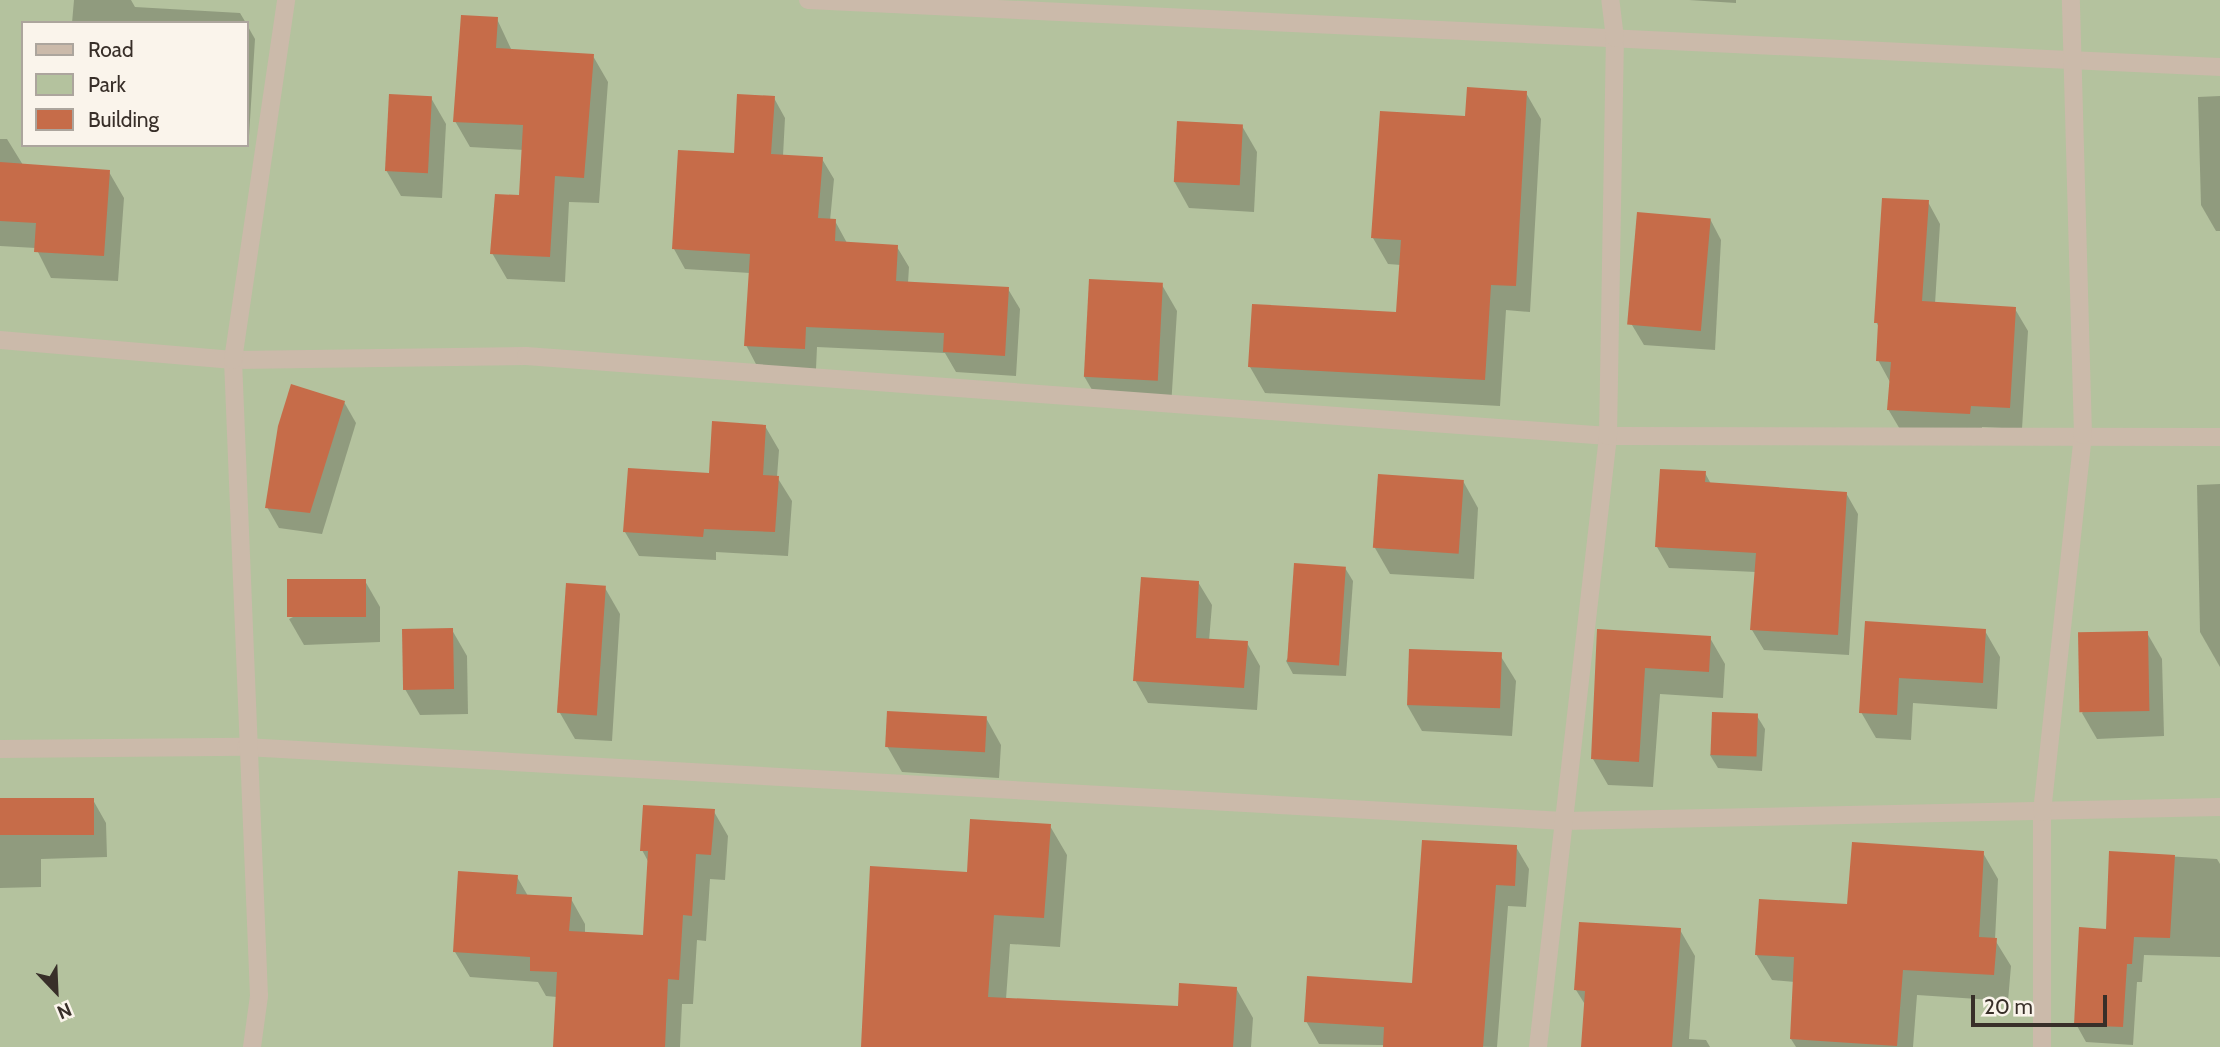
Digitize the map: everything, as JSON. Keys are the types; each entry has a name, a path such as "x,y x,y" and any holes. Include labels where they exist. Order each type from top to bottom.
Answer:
{"street":[{"path":"252,1047 259,996 246,747 233,360 286,0"},
{"path":"808,0 1086,7 1615,38 2220,67"},
{"path":"1538,1047 1608,436 1615,38 1610,0"},
{"path":"2042,1047 2042,811 2083,435 2071,0"},
{"path":"0,341 233,360 526,356 1608,436 2220,437"},
{"path":"0,749 246,747 1564,821 2220,807"}],"green space":[{"path":"0,0 2220,0 2220,1047 0,1047"}],"building":[{"path":"461,15 498,17 496,48 594,54 584,178 555,176 550,257 490,254 495,194 519,195 523,125 453,122"},
{"path":"1467,87 1527,91 1516,286 1491,285 1485,380 1248,367 1252,304 1396,312 1401,240 1371,238 1380,111 1465,116"},
{"path":"389,94 432,96 428,173 385,171"},
{"path":"737,94 775,96 771,154 823,157 818,218 836,219 835,241 898,245 896,281 1009,287 1005,356 943,352 944,333 806,327 805,349 744,346 750,254 672,249 678,150 734,153"},
{"path":"1177,121 1243,124 1240,185 1174,182"},
{"path":"0,162 110,170 104,256 34,252 36,223 0,221"},
{"path":"1882,198 1929,200 1922,301 2016,307 2010,408 1971,406 1970,414 1887,410 1891,362 1876,361 1878,323 1874,323"},
{"path":"1637,212 1711,218 1701,331 1627,325"},
{"path":"1089,279 1163,283 1158,381 1084,377"},
{"path":"291,384 345,401 310,513 265,508 278,426"},
{"path":"712,421 766,425 763,475 779,476 775,532 704,529 703,537 623,532 628,468 709,473"},
{"path":"1660,469 1706,471 1705,482 1847,492 1838,635 1750,630 1756,553 1655,547"},
{"path":"1378,474 1464,480 1459,554 1373,548"},
{"path":"1294,563 1346,567 1339,665 1287,662"},
{"path":"1141,577 1199,581 1196,638 1248,641 1244,688 1133,681"},
{"path":"287,579 366,579 366,617 287,617"},
{"path":"566,583 606,586 597,715 557,713"},
{"path":"1865,621 1986,629 1983,683 1899,678 1897,715 1859,713"},
{"path":"453,628 454,689 403,690 402,629"},
{"path":"1597,629 1711,636 1709,672 1645,668 1639,762 1591,759"},
{"path":"2148,631 2149,711 2079,712 2078,632"},
{"path":"1409,649 1502,652 1500,708 1407,705"},
{"path":"887,711 987,716 985,752 885,747"},
{"path":"1712,712 1758,714 1756,757 1710,755"},
{"path":"0,798 94,798 94,835 0,835"},
{"path":"643,805 715,809 711,855 696,854 692,916 683,915 679,980 668,979 665,1047 553,1047 557,972 530,971 530,957 453,952 458,871 518,875 516,894 572,897 569,931 643,935 648,851 640,851"},
{"path":"970,819 1051,824 1044,918 994,915 988,997 1178,1006 1179,983 1237,987 1233,1047 861,1047 870,866 967,872"},
{"path":"1422,840 1517,845 1515,886 1496,885 1483,1047 1383,1047 1384,1027 1304,1022 1307,976 1412,983"},
{"path":"1852,842 1984,851 1979,937 1997,938 1994,975 1903,970 1897,1046 1790,1039 1794,957 1755,955 1759,899 1847,904"},
{"path":"2109,851 2175,855 2170,938 2134,937 2132,964 2127,964 2123,1027 2074,1025 2079,927 2106,929"},
{"path":"1579,922 1681,928 1672,1047 1581,1047 1585,991 1574,990"}]}
